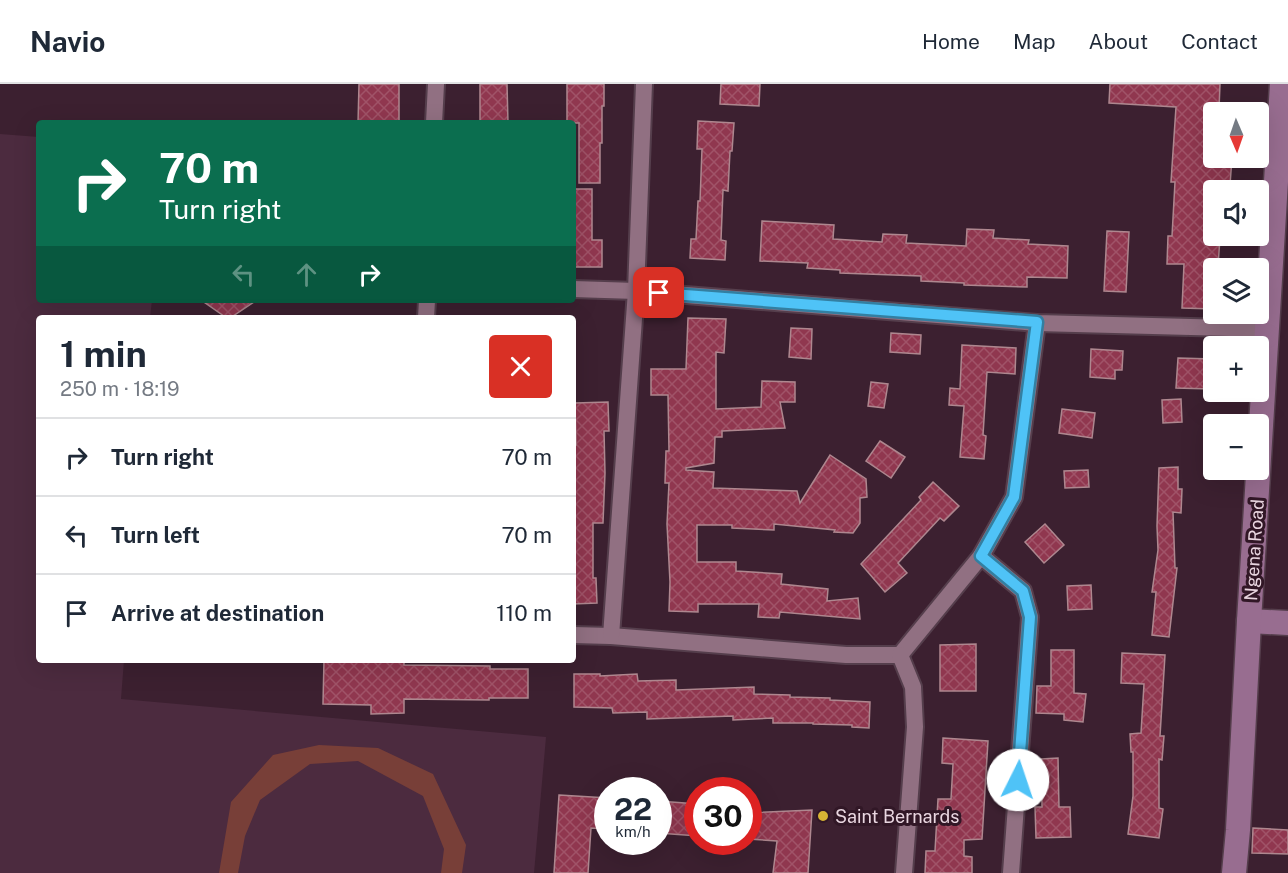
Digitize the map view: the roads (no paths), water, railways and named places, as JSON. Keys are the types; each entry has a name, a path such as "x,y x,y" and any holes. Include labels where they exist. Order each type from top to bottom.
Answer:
{"street":[{"path":"434,120 436,84"},
{"path":"611,636 636,291 644,84"},
{"name":"Ngena Road","path":"1234,873 1239,830 1282,84"},
{"path":"576,289 636,291 1037,322 1268,329"},
{"path":"576,635 846,656 900,655 981,556 1014,497 1037,322"},
{"path":"981,556 1023,591 1030,617 1011,873"},
{"path":"1250,621 1288,623"},
{"path":"900,655 913,687 915,728 904,873"}],"place":[{"name":"Saint Bernards","path":"823,816"}]}
